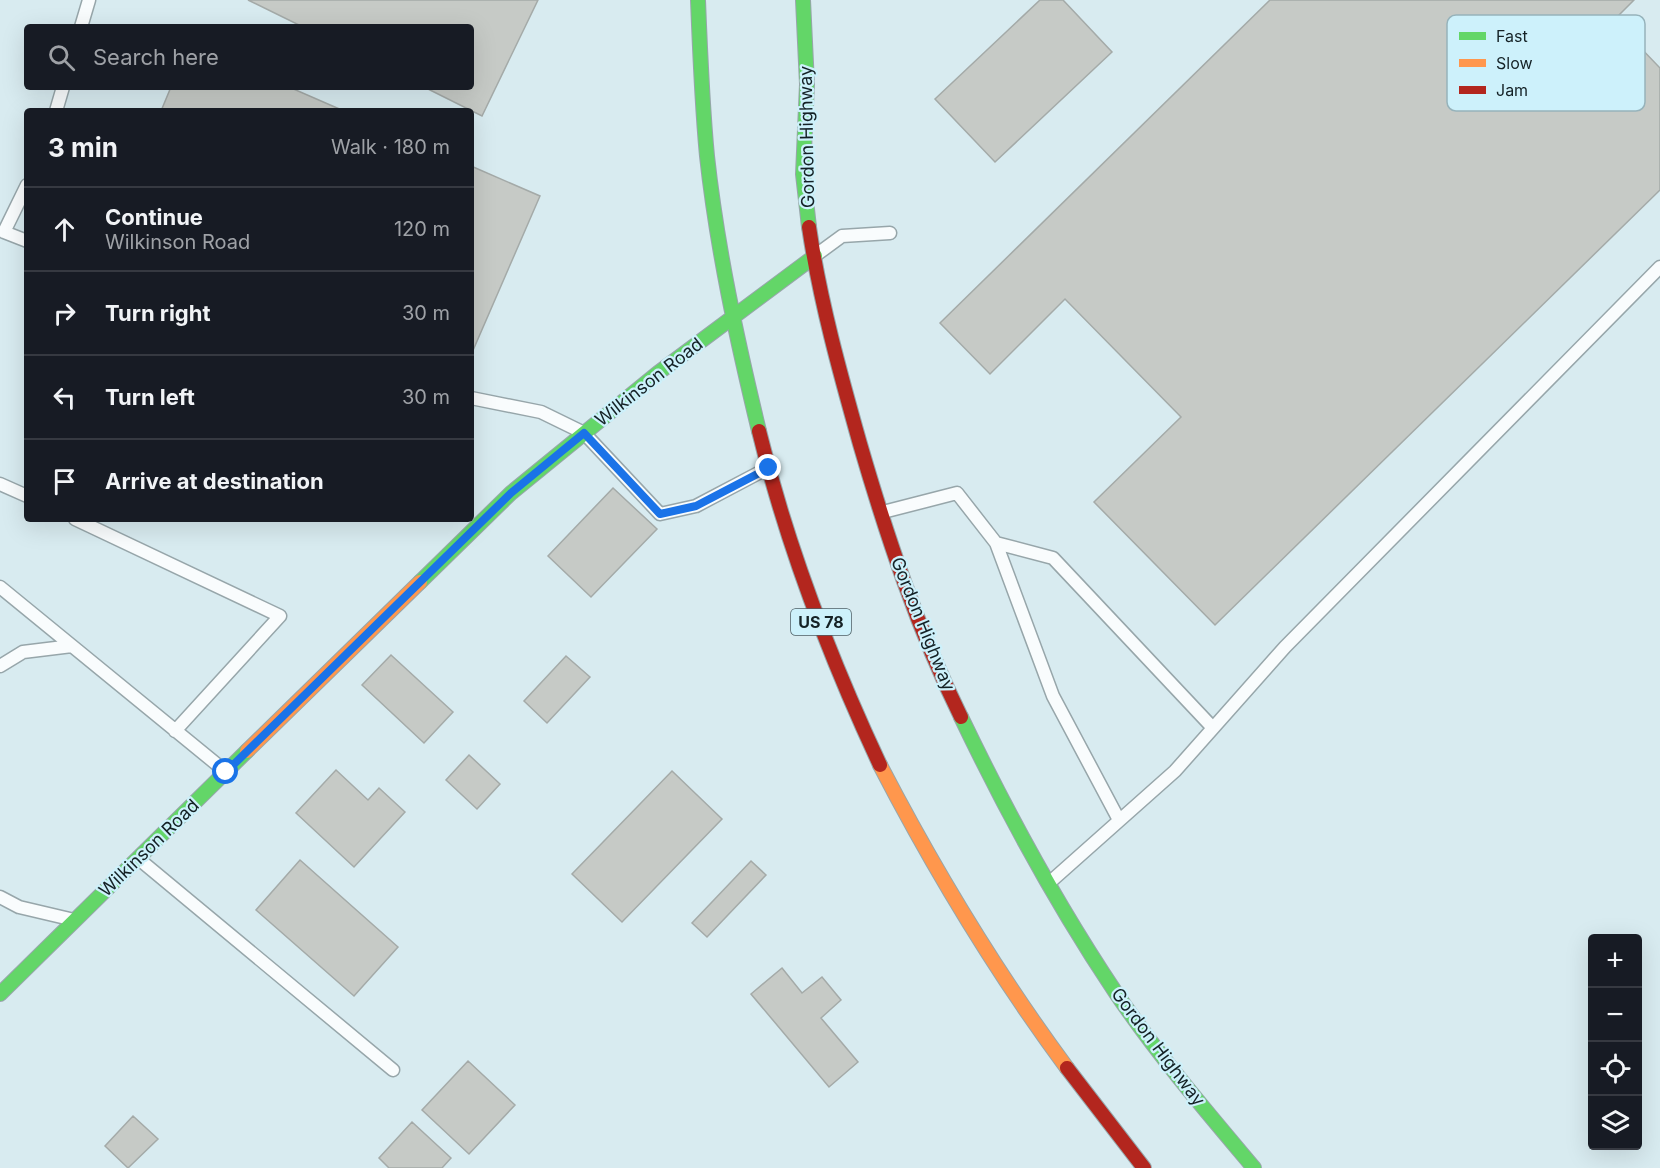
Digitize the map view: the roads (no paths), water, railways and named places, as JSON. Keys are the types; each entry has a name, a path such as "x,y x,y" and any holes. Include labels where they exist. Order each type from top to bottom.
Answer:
{"main road":[{"name":"US 78","path":"698,0 710,176 733,316 769,468 798,560 835,659 875,751 919,839 971,929 1024,1011 1080,1089 1144,1168"},
{"name":"Gordon Highway","path":"802,0 807,81 804,183 815,256 831,335 880,513 922,626 960,717 1005,809 1048,884 1109,982 1165,1062 1254,1168"},
{"name":"Wilkinson Road","path":"0,994 511,493 733,316 815,256"}],"lane":[{"path":"82,24 88,0"},
{"path":"57,108 62,90"},
{"path":"24,191 4,232 24,240"},
{"path":"815,256 842,236 890,233"},
{"path":"1048,884 1174,771 1285,647 1660,267"},
{"path":"474,399 541,412 584,433 660,514 696,506 769,468"},
{"path":"0,484 24,495"},
{"path":"880,513 957,493 996,543 1053,696 1119,820"},
{"path":"81,522 280,616 175,731"},
{"path":"996,543 1053,558 1213,728"},
{"path":"0,587 226,772"},
{"path":"0,666 23,652 72,646"},
{"path":"138,858 393,1070"},
{"path":"0,897 19,907 74,921"}]}
